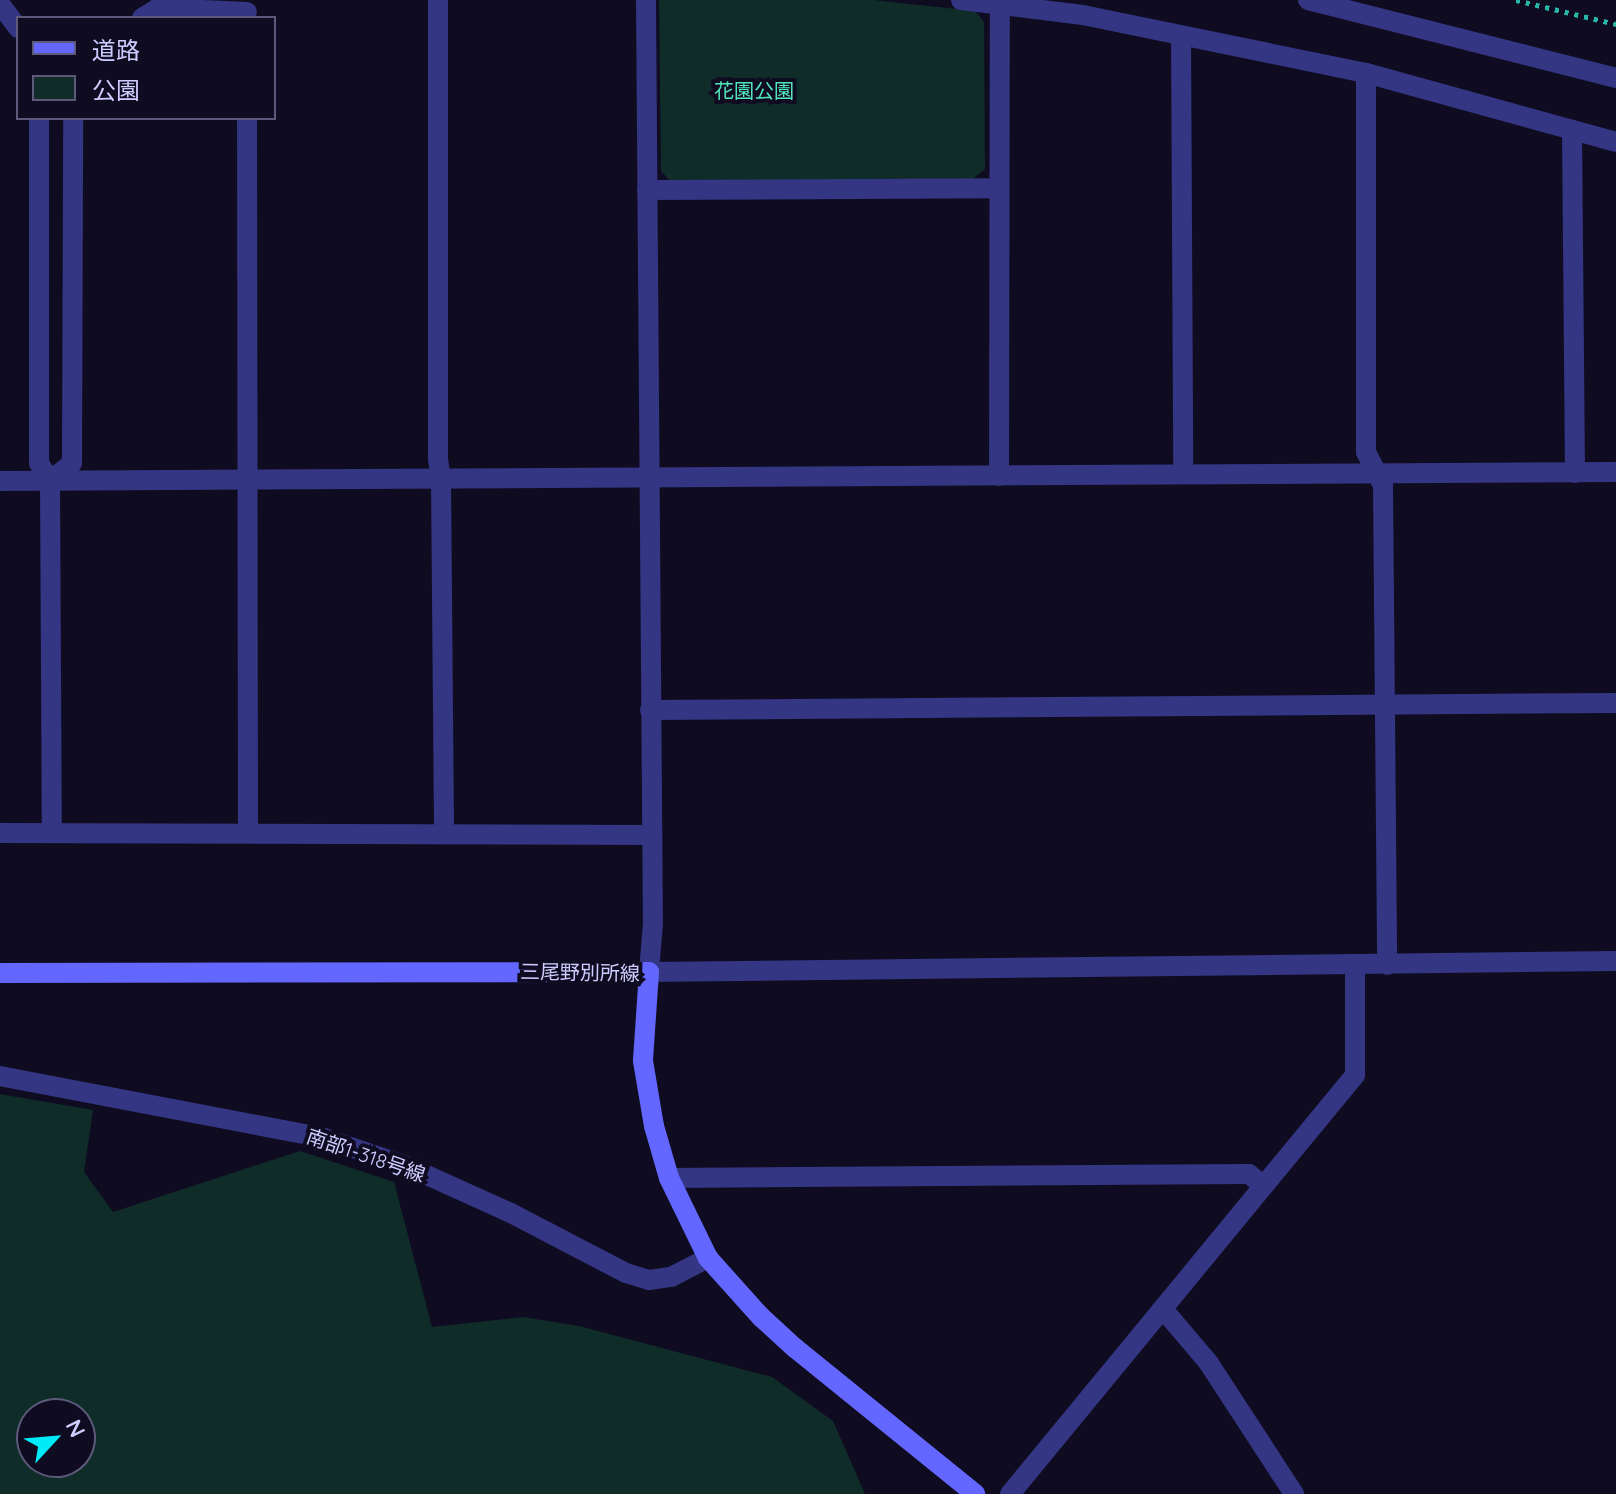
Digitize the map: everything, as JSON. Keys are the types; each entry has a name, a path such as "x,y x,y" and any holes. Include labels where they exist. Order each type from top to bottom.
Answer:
{"main road":[{"name":"三尾野別所線","path":"0,973 649,972 643,1061 654,1126 669,1178 708,1258 761,1317 795,1348 975,1494"}],"street":[{"path":"438,0 438,459 441,481 444,833"},
{"path":"646,0 653,923 649,972 1616,961"},
{"path":"961,0 1083,15 1366,73 1616,142"},
{"path":"1308,0 1616,78"},
{"path":"0,4 16,25"},
{"path":"999,476 1000,4"},
{"path":"145,16 158,8 247,10"},
{"path":"1181,36 1183,472"},
{"path":"1366,73 1366,452 1383,486 1387,965"},
{"path":"39,120 39,463 50,481 52,833"},
{"path":"50,481 72,463 73,120"},
{"path":"247,120 248,833"},
{"path":"1572,130 1575,473"},
{"path":"647,190 999,188"},
{"path":"0,481 441,481 1183,472 1616,472"},
{"path":"650,710 1616,703"},
{"path":"0,833 650,835"},
{"path":"1010,1494 1355,1075 1355,964"},
{"name":"南部1-318号線","path":"0,1076 324,1138 409,1167 511,1213 626,1273 649,1280 671,1277 708,1258"},
{"path":"669,1178 1249,1174 1264,1186"},
{"path":"1163,1309 1208,1362 1294,1494"}],"path":[{"path":"1516,0 1616,24"}],"green space":[{"name":"花園公園","path":"659,0 873,0 975,11 984,22 985,169 973,179 671,182 661,171"},
{"path":"0,1094 93,1110 84,1172 113,1212 300,1151 394,1182 432,1327 523,1317 579,1326 772,1377 833,1421 865,1494 0,1494"}]}
